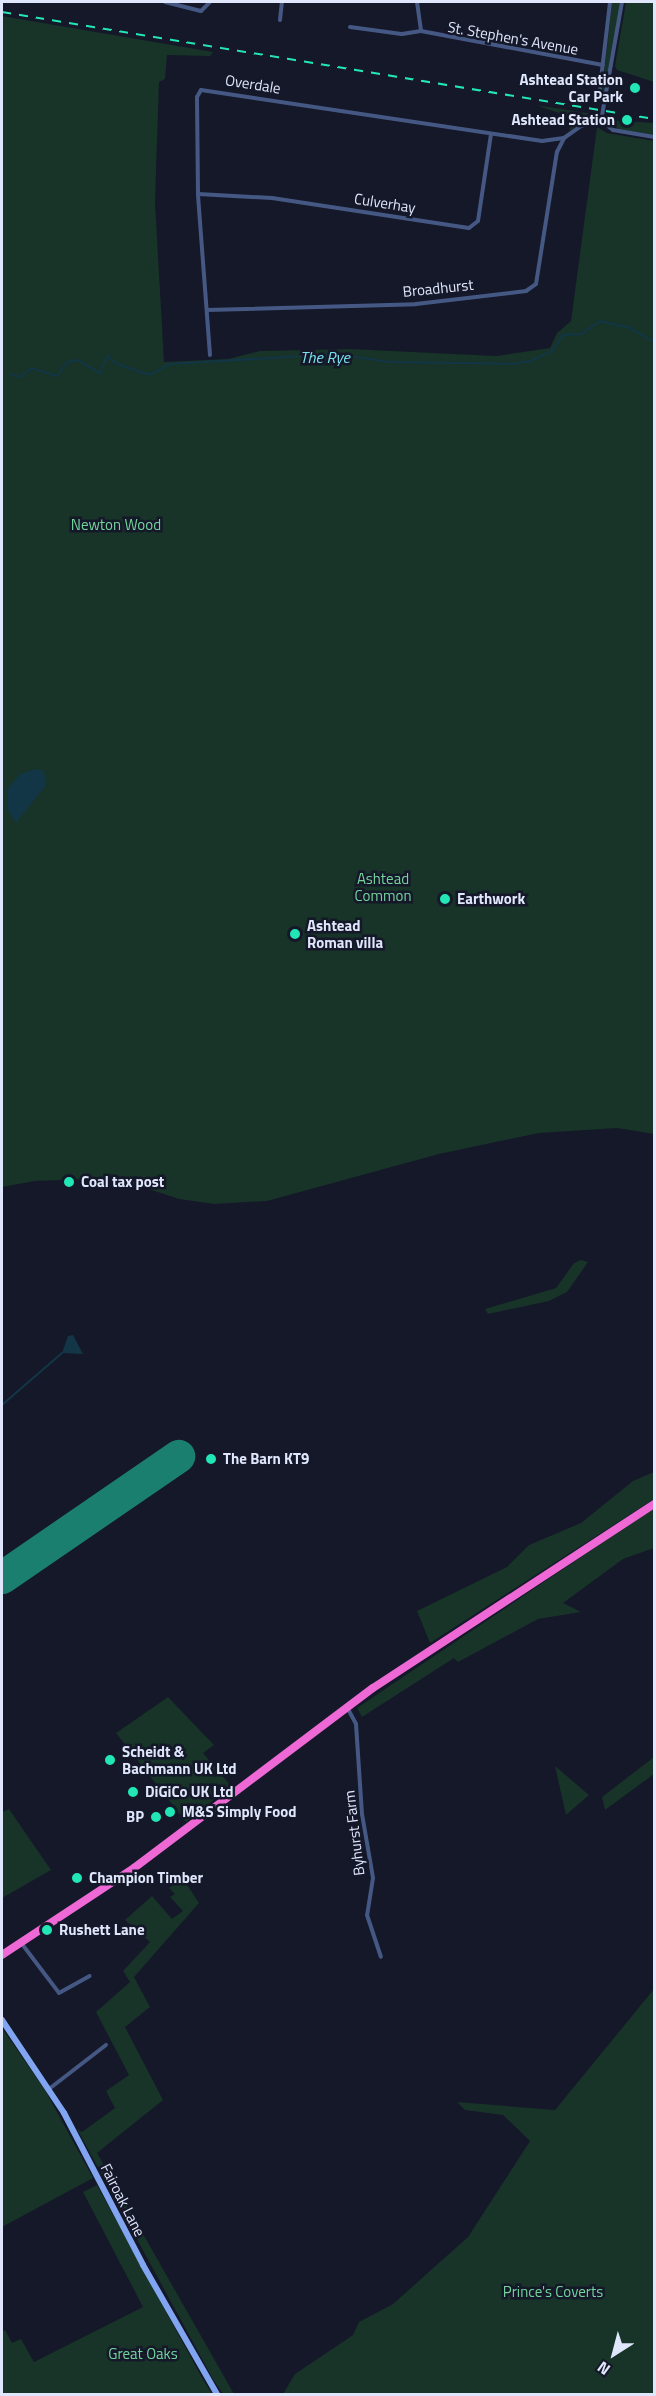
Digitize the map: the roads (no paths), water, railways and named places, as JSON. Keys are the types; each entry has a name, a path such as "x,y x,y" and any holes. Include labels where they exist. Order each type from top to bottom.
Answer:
{"highway":[{"path":"2,1955 135,1866 347,1706 654,1504"}],"main road":[{"name":"Fairoak Lane","path":"2,2020 49,2089 218,2394"}],"street":[{"path":"165,2 201,11 210,2"},
{"path":"280,20 282,2"},
{"path":"417,2 421,31"},
{"path":"607,97 599,96 610,2"},
{"path":"601,121 622,2"},
{"name":"St. Stephen's Avenue","path":"350,27 402,34 421,31 603,65"},
{"name":"Overdale","path":"210,355 198,194 197,97 206,89 548,142 564,138"},
{"path":"601,121 613,130 654,137"},
{"path":"564,138 581,126 601,121"},
{"name":"Culverhay","path":"198,194 272,198 469,228 478,221 491,134"},
{"name":"Broadhurst","path":"207,310 404,304 526,291 536,284 557,152 564,138"},
{"path":"548,142 557,152"},
{"name":"Byhurst Farm","path":"347,1706 356,1724 362,1814 373,1878 367,1915 381,1958"},
{"path":"21,1943 59,1993 90,1976"},
{"path":"49,2089 106,2045"}],"water":[{"path":"36,769 44,771 46,785 16,823 8,810 8,788 20,774"},
{"path":"73,1335 83,1354 62,1353 68,1336"}],"waterway":[{"name":"The Rye","path":"10,374 21,377 31,368 57,376 67,362 78,360 100,373 108,356 117,364 150,375 170,364 336,354 391,362 512,364 531,361 552,351 563,335 581,334 600,321 630,328 654,342"},
{"path":"2,1405 62,1353"}],"railway":[{"path":"2,12 654,119"}],"place":[{"name":"Ashtead Station Car Park","path":"635,88"},
{"name":"Ashtead Station","path":"627,120"},
{"name":"Earthwork","path":"445,899"},
{"name":"Ashtead Roman villa","path":"295,934"},
{"name":"Coal tax post","path":"69,1182"},
{"name":"The Barn KT9","path":"211,1459"},
{"name":"Scheidt & Bachmann UK Ltd","path":"110,1760"},
{"name":"DiGiCo UK Ltd","path":"133,1792"},
{"name":"M&S Simply Food","path":"170,1812"},
{"name":"BP","path":"156,1817"},
{"name":"Champion Timber","path":"77,1878"},
{"name":"Rushett Lane","path":"47,1930"}],"park label":[{"name":"Newton Wood","path":"116,525"},
{"name":"Ashtead Common","path":"383,886"},
{"name":"Prince's Coverts","path":"553,2292"},
{"name":"Great Oaks","path":"143,2354"}]}
